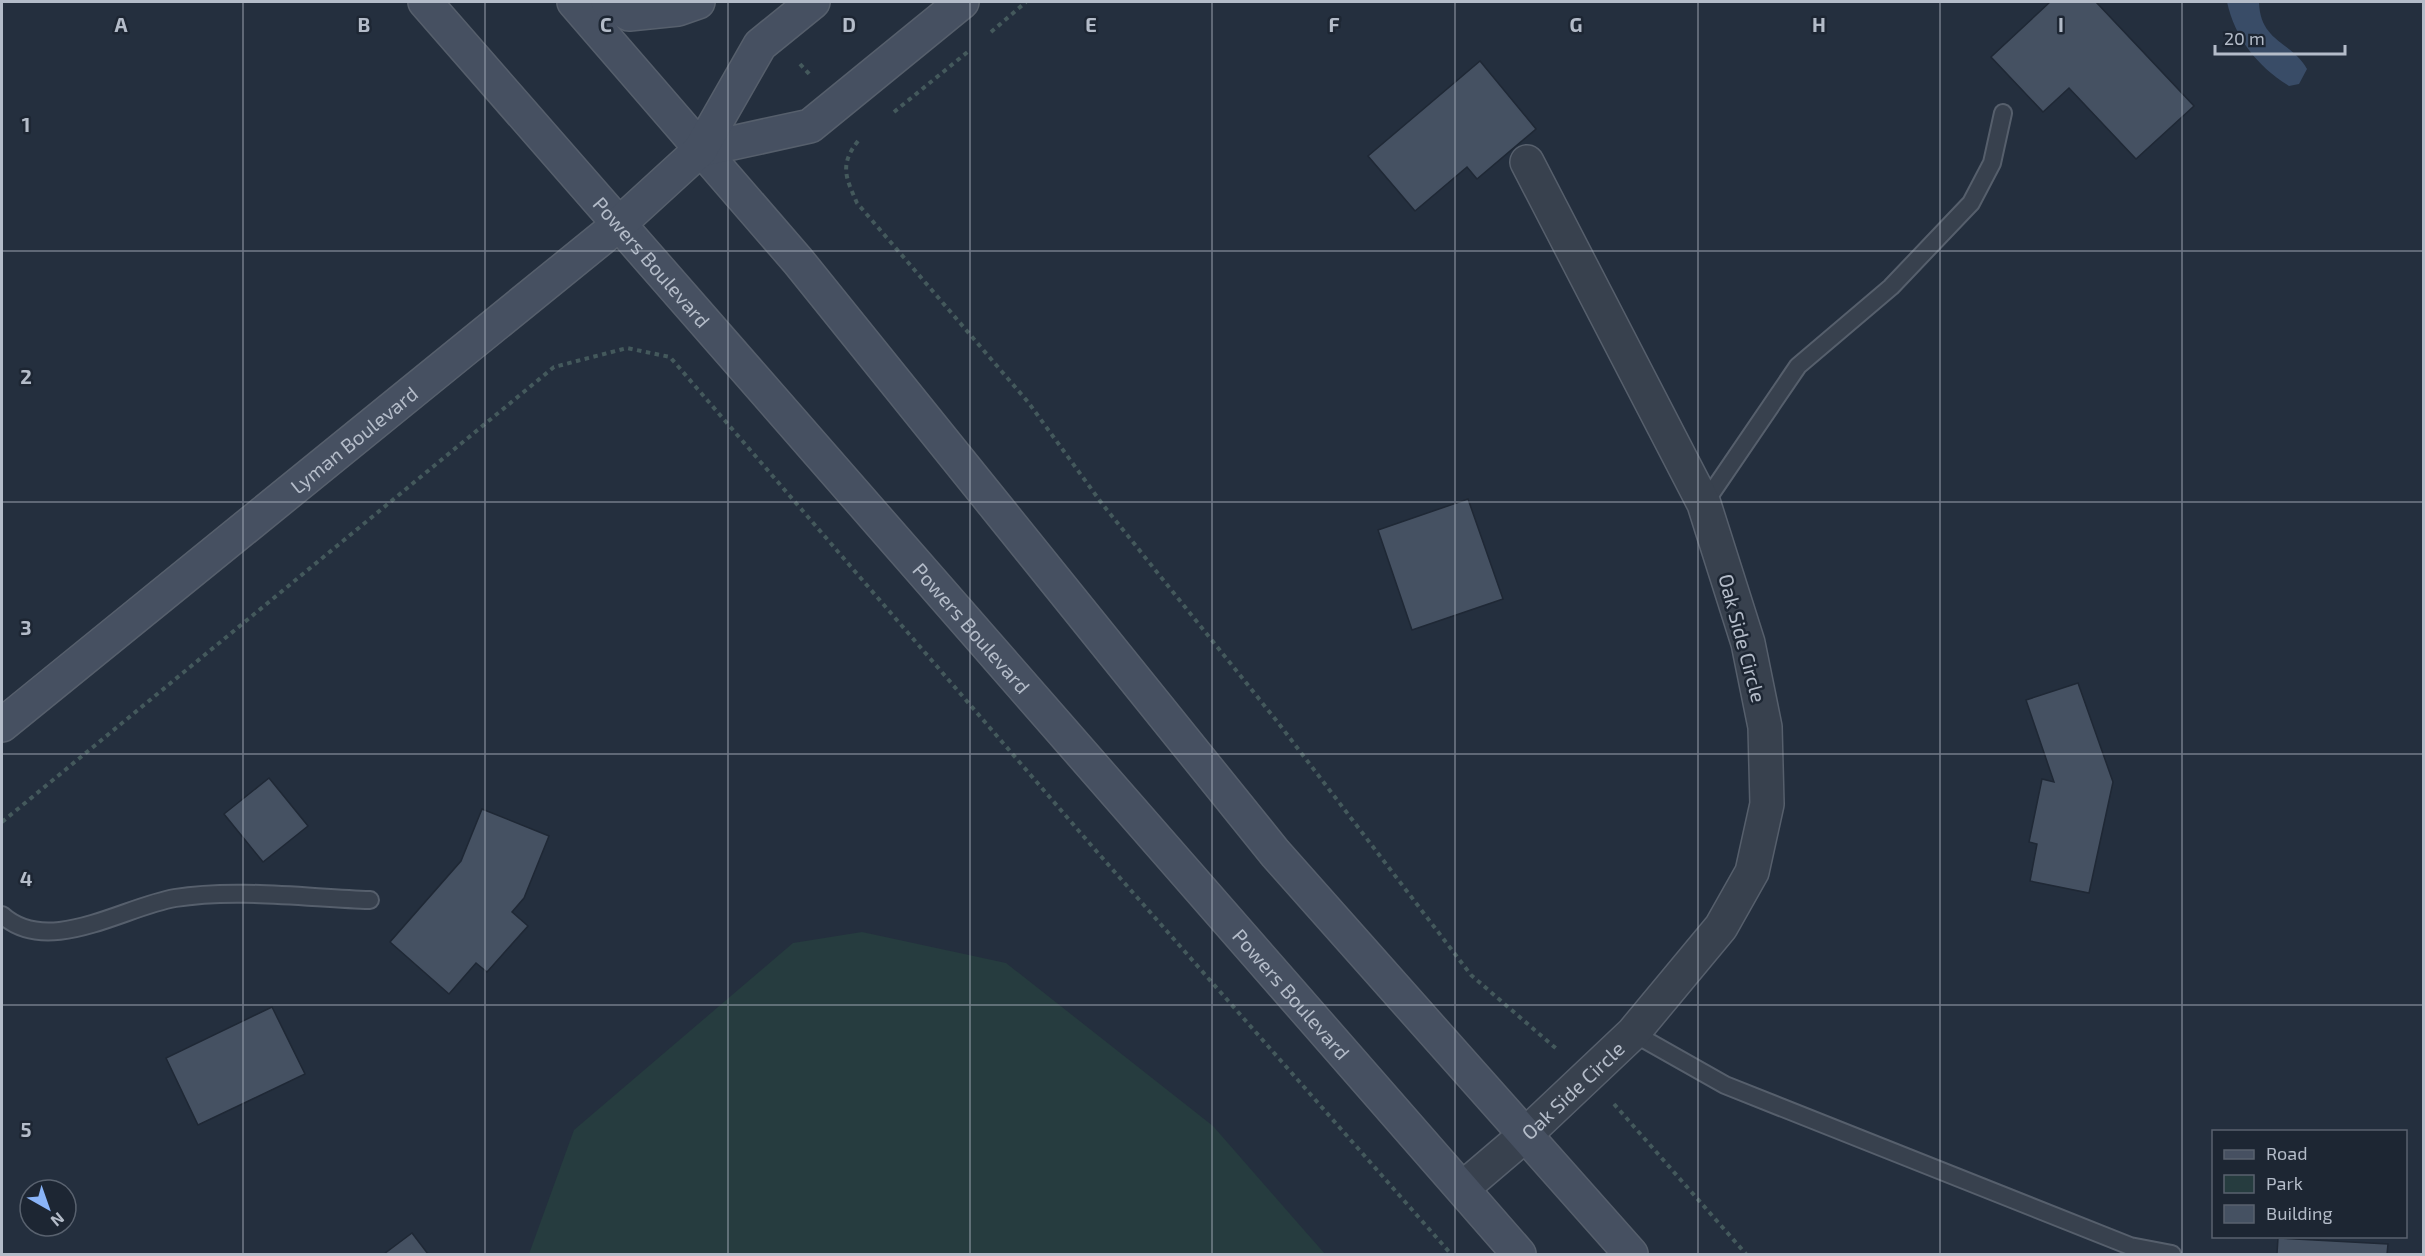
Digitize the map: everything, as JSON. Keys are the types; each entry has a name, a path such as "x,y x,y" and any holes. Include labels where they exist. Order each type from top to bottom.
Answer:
{"main road":[{"name":"Powers Boulevard","path":"425,2 1519,1254"},
{"path":"574,2 798,261 1275,853 1631,1254"},
{"path":"608,2 629,14 678,9 698,2"},
{"name":"Lyman Boulevard","path":"2,725 618,225 700,150 760,45 813,2"},
{"path":"700,150 810,126 962,2"}],"street":[{"name":"Oak Side Circle","path":"1463,1188 1524,1136 1633,1033 1721,927 1752,872 1767,804 1765,727 1748,643 1704,504 1527,162"}],"lane":[{"path":"1704,504 1798,366 1891,287 1971,203 1992,163 2003,113"},
{"path":"2,915 28,929 50,933 78,927 173,898 216,895 370,900"},
{"path":"1633,1033 1725,1085 2130,1246 2172,1254"}],"path":[{"path":"775,33 861,137 849,152 846,163 846,176 857,203 1028,402 1103,505 1276,720 1471,975 1588,1075 1746,1254"},
{"path":"2,822 554,367 627,348 670,357 1099,854 1451,1254"}],"green space":[{"path":"862,932 1006,963 1213,1126 1325,1254 529,1254 574,1130 793,943"}],"water":[{"path":"2227,2 2259,2 2261,15 2270,33 2293,52 2307,69 2299,84 2289,86 2257,60 2236,28"}],"building":[{"path":"2050,2 2096,2 2194,106 2136,159 2069,88 2043,112 1991,57"},
{"path":"1480,61 1536,129 1477,179 1467,167 1415,211 1368,156"},
{"path":"1468,499 1503,599 1412,630 1378,530"},
{"path":"2078,683 2113,782 2089,893 2030,881 2037,844 2029,842 2042,779 2054,782 2026,700"},
{"path":"269,778 308,826 263,862 224,814"},
{"path":"482,809 549,836 524,898 512,912 528,926 487,972 476,963 449,994 390,942 461,861"},
{"path":"272,1007 305,1074 198,1125 166,1058"},
{"path":"412,1233 428,1254 384,1254"},
{"path":"2278,1238 2388,1244 2387,1254 2277,1254"}]}
